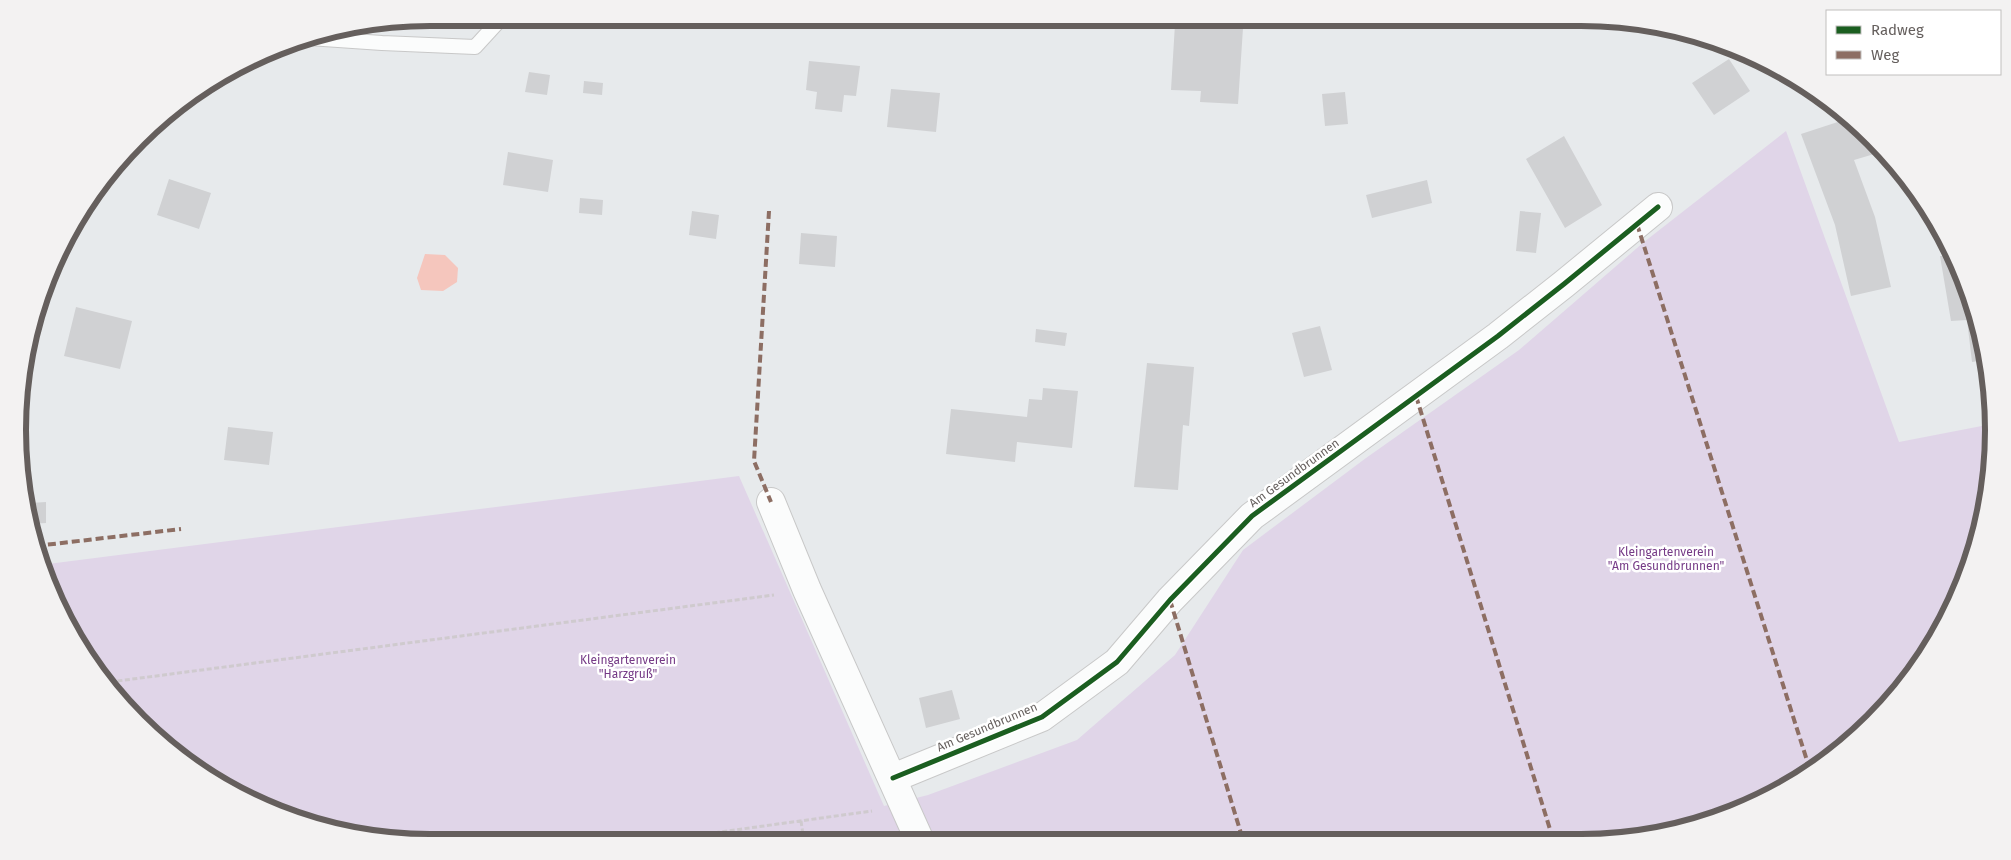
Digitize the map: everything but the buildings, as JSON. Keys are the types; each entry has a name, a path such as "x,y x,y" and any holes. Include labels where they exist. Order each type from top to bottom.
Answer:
{"street":[{"name":"Am Gesundbrunnen","path":"893,778 1042,716 1117,662 1170,600 1252,516 1505,330 1658,207"},
{"path":"771,502 807,590 917,834"}],"lane":[{"path":"329,39 475,47 494,26"}],"path":[{"path":"114,681 807,590"},
{"path":"706,834 906,808"},
{"path":"801,821 803,834"}],"green space":[{"name":"Kleingartenverein \"Am Gesundbrunnen\"","path":"1786,131 1899,442 1985,425 1985,430 1984,456 1977,509 1954,585 1931,632 1885,696 1847,734 1783,780 1736,803 1660,826 1607,833 1581,834 430,834 404,833 351,826 300,812 251,792 206,766 164,734 126,696 94,654 68,609 49,564 739,476 884,806 928,795 1077,740 1175,655 1243,550 1366,458 1519,350 1644,242"}],"shaded area":[{"path":"425,254 445,255 458,268 457,282 443,291 421,290 417,278"}],"marked path":[{"path":"769,211 754,461 771,502"},
{"path":"1637,224 1808,764"},
{"path":"1416,396 1551,834"},
{"path":"43,545 181,529"},
{"path":"1170,600 1241,834"}],"cycle path":[{"path":"893,778 1042,717 1117,662 1170,600 1252,516 1498,336 1658,207"}],"park label":[{"name":"Kleingartenverein \"Harzgruß\"","path":"628,667"}]}
